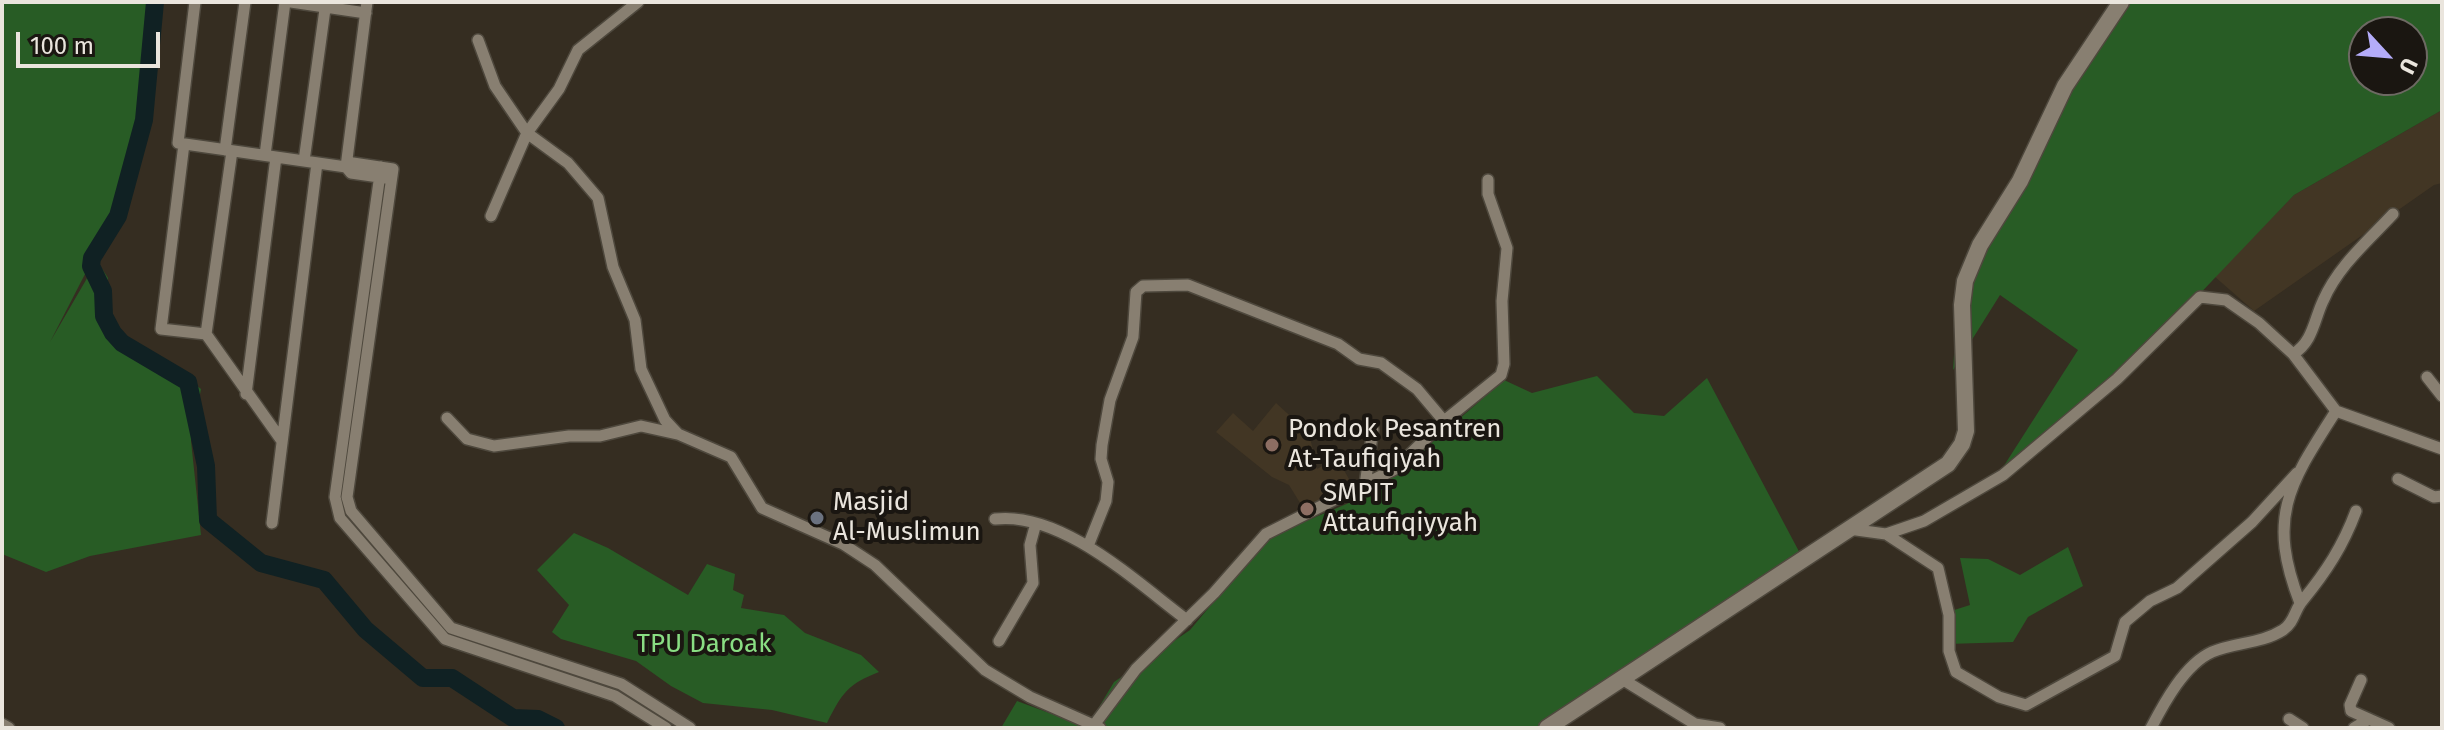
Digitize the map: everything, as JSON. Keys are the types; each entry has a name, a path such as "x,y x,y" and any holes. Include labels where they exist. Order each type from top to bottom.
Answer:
{"main road":[{"path":"1547,728 1948,464 1962,444 1967,410 1962,305 1965,281 1980,245 2020,181 2065,86 2115,4"}],"street":[{"path":"195,2 178,143 346,167 351,173 384,174"},
{"path":"245,2 206,334 282,441"},
{"path":"246,394 285,2"},
{"path":"291,2 367,8 346,167"},
{"path":"491,216 527,133 559,89 578,50 638,2"},
{"path":"272,523 325,4"},
{"path":"478,40 495,86 527,133 568,163 598,198 613,267 635,320 641,369 665,420 678,434"},
{"path":"184,144 161,329 206,334"},
{"path":"384,174 335,497 340,518 445,639 615,696 666,728"},
{"path":"384,174 347,497 351,511 451,628 621,684 690,728"},
{"path":"447,418 467,439 494,446 569,436 600,436 641,426 678,434 731,457 762,508 843,544 875,565 928,612 968,657 985,670 1030,697 1097,726 1136,669 1187,620 1266,534 1395,469 1444,421 1501,375 1504,364 1502,288 1507,248 1488,194 1488,180"},
{"path":"2293,354 2309,338 2323,301 2340,270 2393,214"},
{"path":"1088,546 1107,491 1108,482 1101,459 1110,400 1133,337 1136,292 1143,286 1188,285 1338,344 1359,359 1381,363 1417,389 1444,421"},
{"path":"1886,534 1924,521 2003,475 2117,379 2200,297 2226,300 2293,354 2336,411 2442,449"},
{"path":"2427,377 2442,396"},
{"path":"1848,529 1886,534 1938,568 1949,615 1949,651 1956,672 1999,697 2026,705 2115,656 2125,622 2150,601 2177,588 2252,522 2297,473 2336,411"},
{"path":"1365,485 1373,429"},
{"path":"2297,473 2286,501 2284,537 2286,561 2300,603"},
{"path":"2398,479 2434,497 2442,496"},
{"path":"2151,728 2166,700 2200,660 2213,651 2254,643 2282,630 2294,620 2300,603 2335,559 2356,511"},
{"path":"995,519 1017,517 1088,546 1187,620"},
{"path":"999,641 1033,583 1030,545 1036,523"},
{"path":"1622,679 1695,724 1720,728"},
{"path":"2361,680 2350,705 2351,711 2389,728"},
{"path":"2289,719 2303,728"},
{"path":"2354,728 2369,719"},
{"path":"2,724 9,728"}],"shaded area":[{"path":"2442,110 2442,183 2434,185 2254,311 2214,276 2294,195"},
{"name":"Pondok Pesantren At-Taufiqiyah","path":"1276,403 1309,433 1317,469 1337,458 1353,486 1305,511 1289,485 1272,477 1216,432 1233,413 1253,431"}],"green space":[{"path":"2,2 155,2 138,145 100,245 50,342 97,261 108,278 103,301 105,333 122,349 170,365 201,389 191,441 201,535 90,556 46,572 2,554"},
{"path":"2120,2 2442,2 2442,110 2294,195 2149,347 1998,475 2078,350 2000,295 1953,370 1957,307 1978,238"},
{"path":"1597,376 1634,413 1664,416 1707,378 1803,559 1555,728 1001,728 1017,701 1087,727 1114,682 1190,630 1268,537 1375,492 1504,380 1532,393"},
{"name":"TPU Daroak","path":"574,533 608,548 688,595 707,564 735,574 733,590 744,595 741,608 784,615 805,633 861,655 879,672 847,691 827,723 772,710 703,703 671,686 636,661 561,639 552,632 569,605 537,570"},
{"path":"2068,547 2083,586 2028,617 2013,642 1947,644 1951,611 1970,605 1960,558 1988,559 2020,575"}],"waterway":[{"path":"155,2 144,120 118,216 92,258 91,266 103,291 104,316 113,333 122,343 188,382 206,466 208,520 261,563 324,580 365,629 423,678 452,678 513,718 538,719 556,728"}],"place":[{"name":"Pondok Pesantren At-Taufiqiyah","path":"1272,445"},
{"name":"SMPIT Attaufiqiyyah","path":"1307,509"},
{"name":"Masjid Al-Muslimun","path":"817,518"}]}
